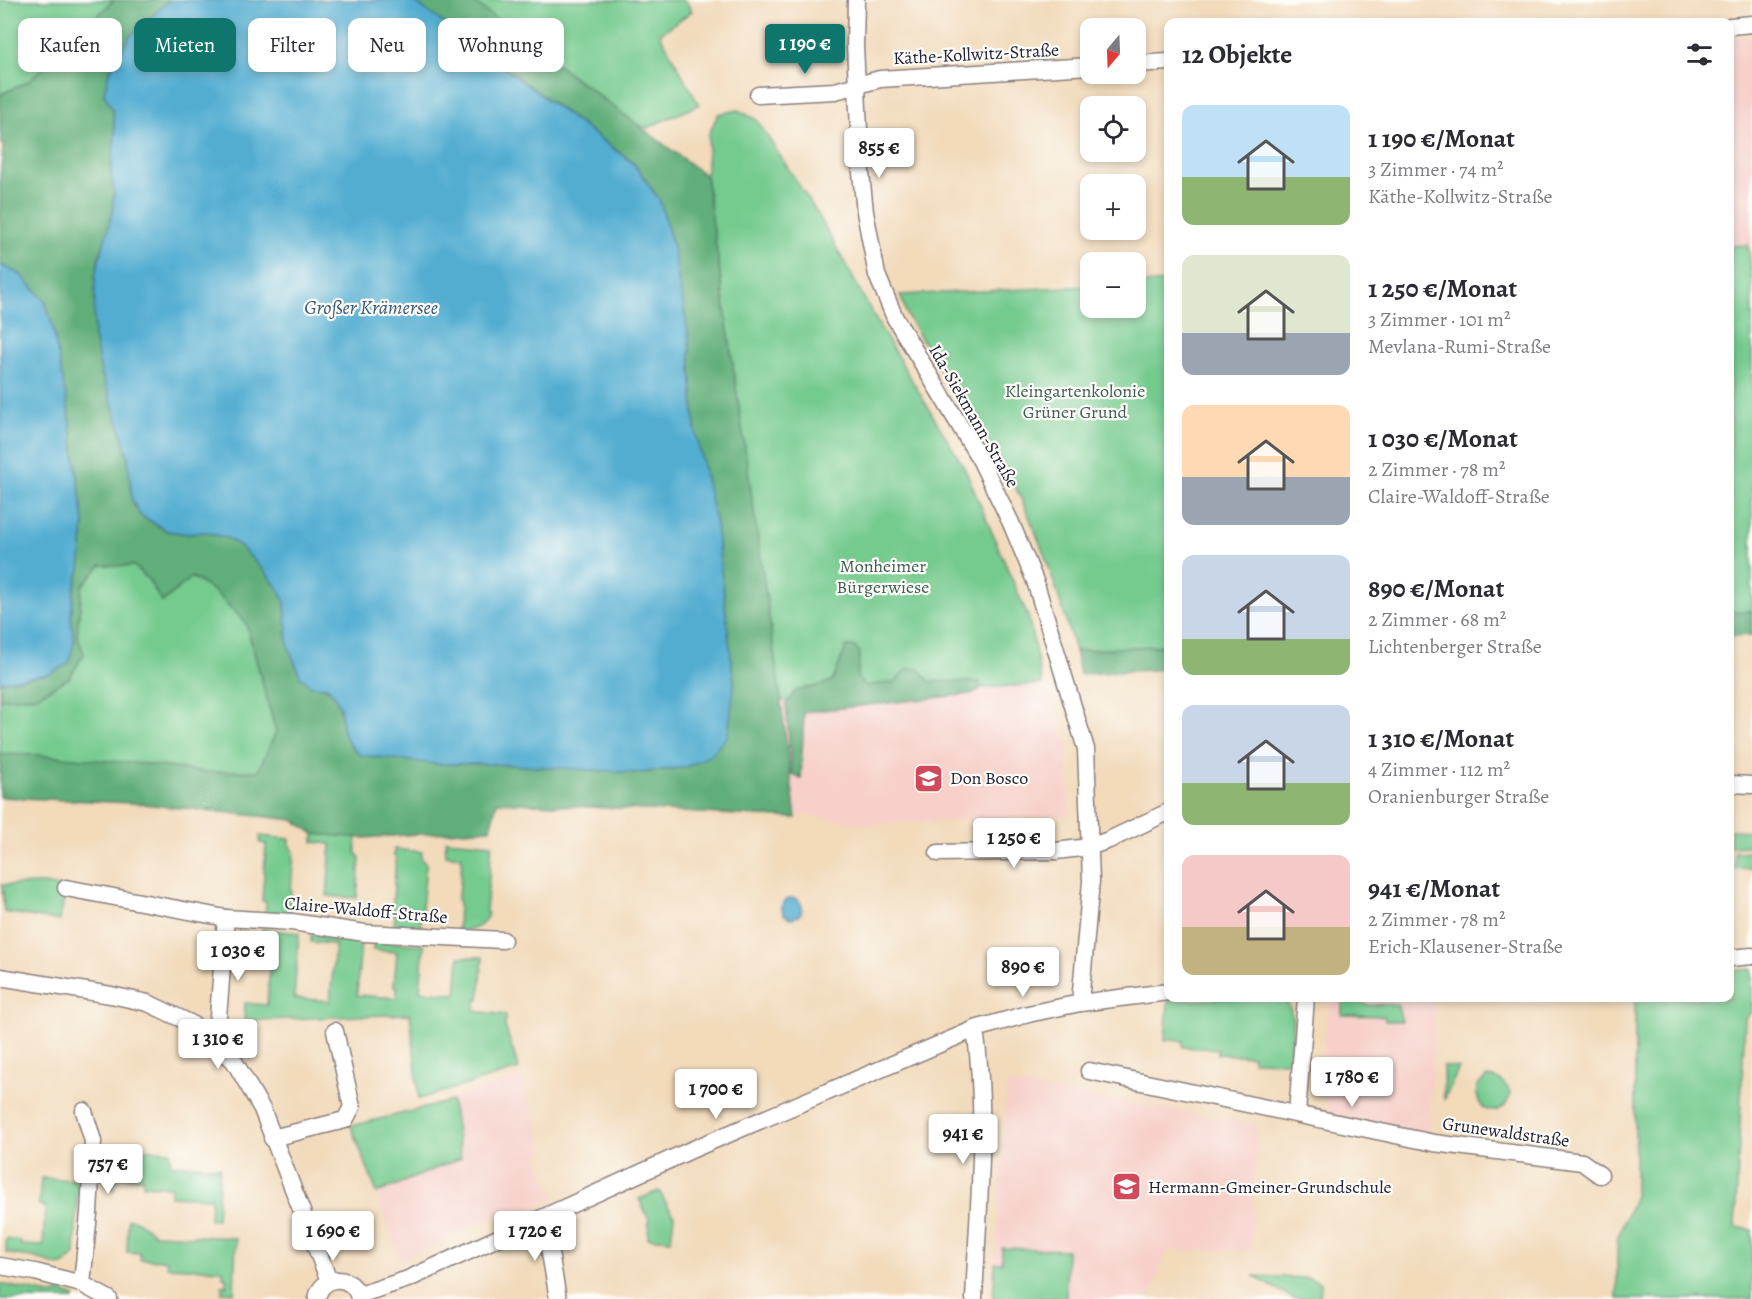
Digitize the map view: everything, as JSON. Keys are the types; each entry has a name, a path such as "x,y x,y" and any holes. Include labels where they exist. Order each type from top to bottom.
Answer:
{"street":[{"name":"Ida-Siekmann-Straße","path":"856,0 854,21 856,86 865,208 877,275 895,318 981,461 1011,523 1035,581 1086,749 1091,881 1080,1003"},
{"path":"1734,26 1752,24"},
{"path":"1146,63 1164,62"},
{"name":"Käthe-Kollwitz-Straße","path":"758,94 835,91 880,79 1080,67"},
{"path":"1734,784 1752,785"},
{"path":"938,853 1056,851 1089,848 1164,814"},
{"name":"Claire-Waldoff-Straße","path":"66,888 226,918 292,922 365,933 503,940"},
{"path":"212,1039 218,1017 226,918"},
{"path":"1734,958 1752,956"},
{"path":"0,978 148,1003 190,1023 212,1039 234,1061 262,1109 329,1281"},
{"path":"317,1299 320,1289 329,1281 344,1280 351,1283 359,1297 408,1279 682,1154 975,1029 1028,1014 1080,1003 1164,992"},
{"path":"1297,1114 1306,1002"},
{"path":"974,1299 982,1110 975,1029"},
{"path":"272,1138 345,1120 351,1107 335,1031"},
{"name":"Grunewaldstraße","path":"1089,1071 1434,1143 1582,1162 1600,1175"},
{"path":"82,1284 93,1141 84,1111"},
{"path":"544,1218 558,1299"},
{"path":"0,1266 82,1284 109,1299"}],"shaded area":[{"path":"1752,36 1752,247 1734,246 1734,38"},
{"name":"Don Bosco","path":"1042,684 1067,743 1069,814 869,824 795,814 781,701"},
{"path":"1330,1002 1435,1002 1429,1134 1331,1113 1318,1087"},
{"path":"521,1076 545,1151 536,1156 555,1198 524,1212 507,1210 401,1260 351,1126 442,1102"},
{"name":"Hermann-Gmeiner-Grundschule","path":"1007,1083 1257,1124 1251,1250 1167,1250 1149,1299 993,1299"}],"green space":[{"path":"0,0 114,0 95,18 18,18 18,72 38,72 29,81 0,95"},
{"path":"114,0 170,0 150,18 134,18 134,32 122,54 122,18 95,18"},
{"path":"412,0 471,0 495,18 438,19"},
{"path":"471,0 685,0 692,11 660,34 699,105 647,128 638,125 564,70 564,18 495,18"},
{"path":"564,70 706,176 796,818 497,802 490,829 364,838 314,834 294,820 132,803 0,797 0,754 145,764 204,772 258,771 276,732 246,623 214,591 192,577 162,602 148,579 134,566 101,565 82,586 77,635 84,654 69,678 37,696 0,699 0,682 49,674 74,642 71,616 74,589 80,569 84,523 70,420 53,327 45,301 20,274 0,265 0,176 3,148 0,130 0,95 29,81 38,72 114,72 104,94 113,110 115,133 111,172 114,192 113,211 107,238 98,258 94,336 101,372 128,457 132,500 140,515 167,531 189,534 205,532 227,538 238,544 279,590 285,603 288,645 317,685 331,692 335,697 340,709 343,732 435,764 494,764 639,773 686,767 734,685 716,525 695,428 689,338 672,243 660,201 634,163 510,72 564,72"},
{"name":"Monheimer Bürgerwiese","path":"738,110 757,120 819,216 880,327 965,469 1029,619 1042,684 781,701 706,176 709,134 718,114"},
{"path":"1748,245 1752,277 1752,611 1734,612 1734,246"},
{"name":"Kleingartenkolonie Grüner Grund","path":"1164,282 1164,645 1075,651 1041,545 1019,494 992,445 985,443 908,317 900,295 1080,286 1080,318 1146,318 1146,283"},
{"path":"101,565 134,566 148,579 162,602 191,577 214,591 246,623 276,732 258,771 204,772 145,764 0,754 0,699 37,696 69,678 84,654 77,635 82,586"},
{"path":"1752,611 1752,635 1734,636 1734,612"},
{"path":"1164,645 1164,669 1080,674 1075,651"},
{"path":"846,647 855,647 860,652 857,678 866,686 895,682 907,669 919,669 929,681 980,682 980,689 971,694 804,712 801,779 792,774 786,705 795,691 833,680"},
{"path":"1734,830 1752,831 1752,846 1734,847"},
{"path":"314,834 357,837 356,853 360,858 357,898 327,896 331,844 313,842"},
{"path":"260,836 290,839 290,847 294,851 289,917 265,914 266,902 262,901 266,844 260,843"},
{"path":"446,840 492,844 486,911 488,914 480,926 473,929 458,931 459,900 457,900 462,857 445,855"},
{"path":"394,849 422,852 421,859 426,864 420,930 394,928 395,914 392,914 396,857"},
{"path":"1752,851 1752,868 1735,869 1734,852"},
{"path":"44,884 66,888 60,921 4,912 2,885"},
{"path":"262,929 299,933 294,998 330,1001 335,944 311,942 311,935 361,940 357,995 397,998 397,987 394,986 397,952 373,950 374,941 424,945 420,991 456,994 459,957 483,957 479,1000 476,1000 475,1011 506,1015 505,1026 519,1069 419,1099 410,1014 244,1021 245,1003 267,1005 272,937 262,935"},
{"path":"1752,969 1752,1012 1745,1018 1735,1227 1752,1230 1752,1299 1617,1299 1617,1239 1635,1196 1635,1002 1734,1002 1734,971"},
{"path":"1168,1002 1286,1002 1290,1007 1293,1025 1288,1062 1253,1061 1253,1056 1218,1054 1218,1049 1183,1047 1183,1041 1165,1040"},
{"path":"1342,1002 1363,1002 1365,1005 1397,1004 1402,1021 1385,1021 1384,1016 1342,1015"},
{"path":"1443,1066 1459,1068 1444,1100"},
{"path":"1487,1077 1502,1082 1511,1094 1507,1102 1495,1111 1484,1108 1477,1096 1477,1086"},
{"path":"452,1101 461,1158 377,1193 351,1126"},
{"path":"108,1147 170,1151 170,1164 220,1167 217,1220 210,1220 211,1198 170,1196 171,1187 143,1185 143,1178 117,1177 113,1191"},
{"path":"41,1178 78,1180 75,1254 61,1266 36,1258 6,1253 6,1239 21,1241 21,1245 43,1246 45,1206 39,1205"},
{"path":"659,1191 674,1216 671,1240 648,1238 649,1220 639,1199"},
{"path":"128,1219 136,1220 155,1234 236,1238 234,1293 222,1292 222,1286 226,1286 223,1270 167,1267 167,1260 140,1259 140,1253 127,1252"},
{"path":"1002,1248 1067,1250 1066,1299 993,1299 995,1263 1002,1263"},
{"path":"1253,1276 1310,1278 1321,1283 1320,1299 1293,1298"},
{"path":"0,1284 50,1294 61,1292 74,1296 74,1299 0,1299"}],"water":[{"name":"Großer Krämersee","path":"170,0 412,0 438,19 438,72 509,72 634,164 660,201 672,243 689,338 695,428 716,525 734,685 728,735 710,756 686,767 639,773 494,764 435,764 360,755 350,745 343,732 340,707 334,695 327,687 311,686 300,676 288,645 285,603 267,574 238,544 227,538 205,532 189,534 167,531 140,515 132,500 128,457 101,372 94,336 95,276 113,211 114,192 111,172 115,133 113,110 104,94 109,72 122,72 122,50 134,32 134,72 236,72 236,18 150,18"},
{"path":"0,265 20,274 45,301 53,327 70,420 84,523 80,569 74,589 71,616 74,642 69,663 49,674 0,682"},
{"path":"792,898 799,901 802,908 799,915 792,918 785,915 782,908 785,901"}],"place":[{"name":"Don Bosco","path":"929,778"},
{"name":"Hermann-Gmeiner-Grundschule","path":"1127,1187"}]}
